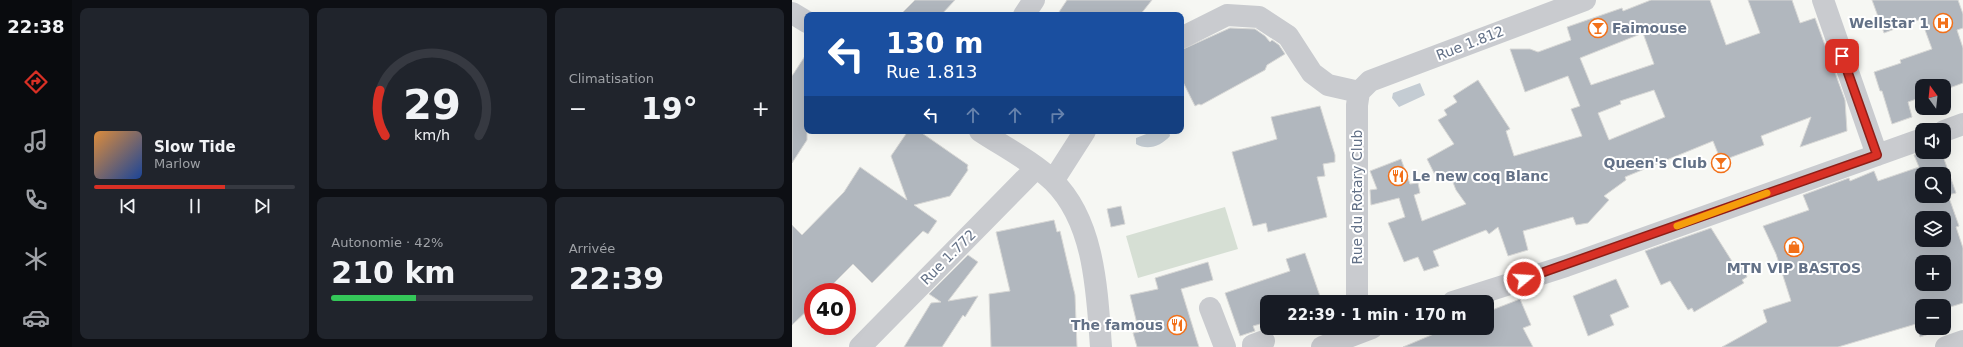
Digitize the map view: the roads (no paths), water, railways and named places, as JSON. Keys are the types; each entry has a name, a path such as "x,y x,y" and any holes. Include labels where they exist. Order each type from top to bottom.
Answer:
{"street":[{"path":"1026,12 1034,0"},
{"name":"Rue 1.812","path":"1359,92 1370,81 1585,0"},
{"path":"1823,0 1877,155"},
{"path":"792,13 804,20"},
{"path":"1184,36 1227,15 1258,17 1288,36 1312,73 1328,85 1359,92"},
{"name":"Rue du Rotary Club","path":"1357,295 1357,105 1359,92"},
{"path":"1951,128 1963,124"},
{"path":"985,134 1053,181 1070,201 1083,233 1095,273 1101,347"},
{"path":"1053,181 1083,134"},
{"path":"1475,295 1566,266 1915,141"},
{"name":"Rue 1.772","path":"860,347 1036,168"},
{"path":"1210,308 1225,347"},
{"path":"1322,347 1350,335"},
{"path":"1946,347 1963,341"}],"place":[{"name":"Wellstar 1","path":"1943,23"},
{"name":"Faimouse","path":"1598,28"},
{"name":"Queen's Club","path":"1721,163"},
{"name":"Le new coq Blanc","path":"1398,176"},
{"name":"MTN VIP BASTOS","path":"1794,247"},
{"name":"The famous","path":"1177,325"}]}
